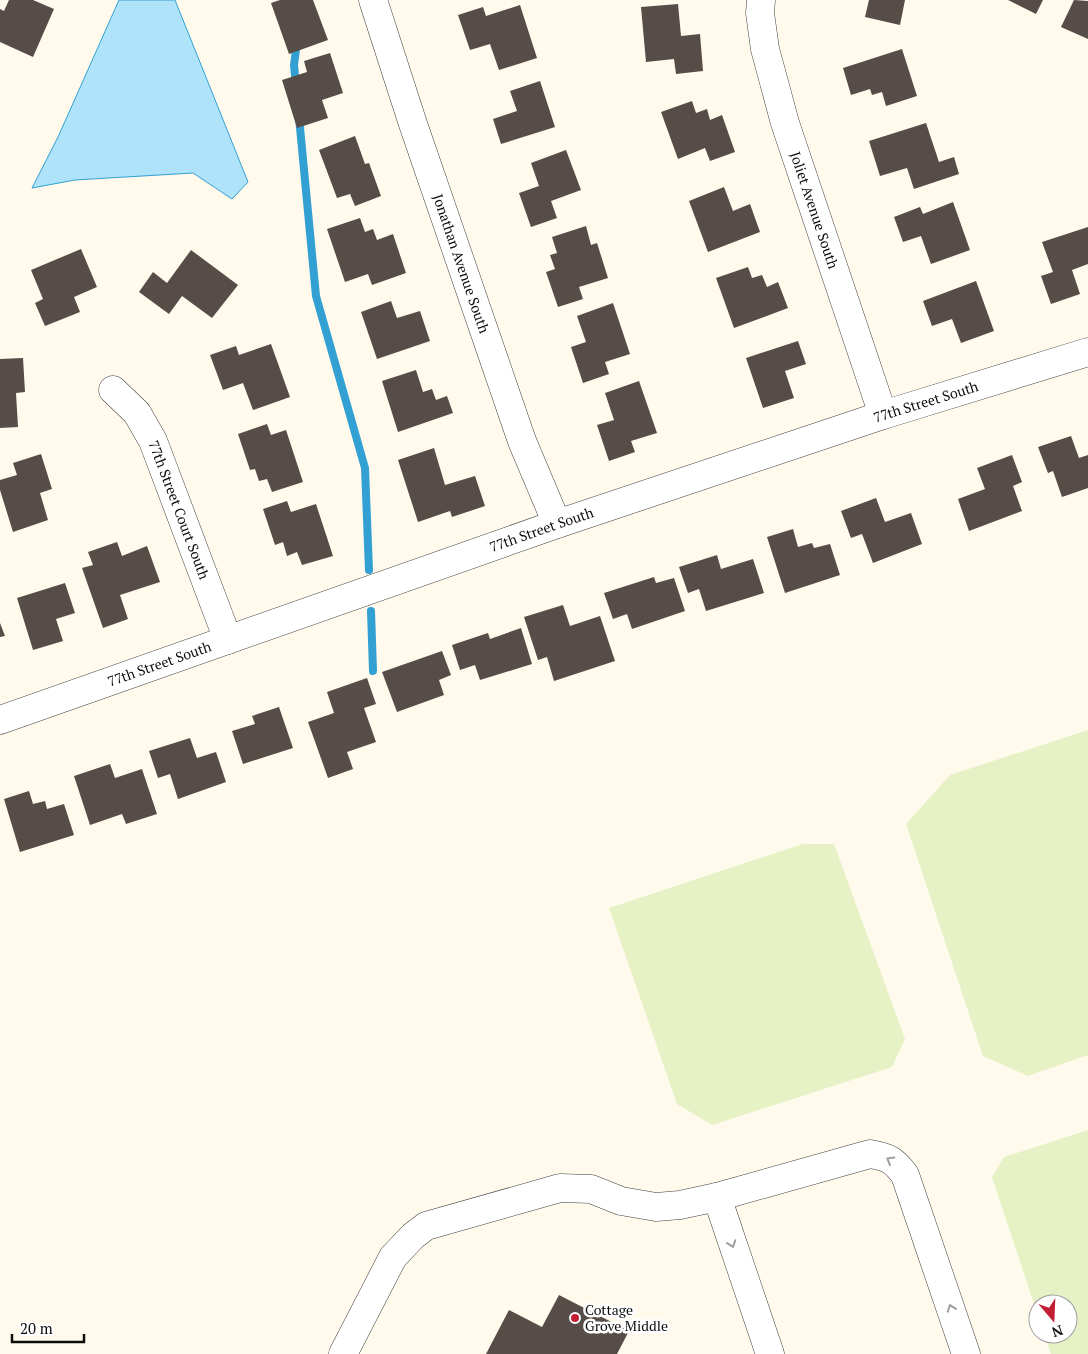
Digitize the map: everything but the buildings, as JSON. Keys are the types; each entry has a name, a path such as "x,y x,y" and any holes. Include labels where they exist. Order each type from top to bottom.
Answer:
{"street":[{"name":"Jonathan Avenue South","path":"373,0 522,441 557,524"},
{"name":"Joliet Avenue South","path":"761,0 760,13 765,49 785,123 883,415"},
{"name":"77th Street South","path":"0,720 557,524 883,415 1088,352"},
{"name":"77th Street Court South","path":"113,390 137,413 153,441 228,640"},
{"path":"342,1354 393,1257 412,1236 426,1226 560,1188 591,1189 621,1201 656,1207 680,1205 717,1197 870,1154 886,1157 898,1165 905,1175 966,1354"},
{"path":"717,1197 770,1354"}],"green space":[{"path":"1088,730 1088,1055 1028,1076 983,1056 906,824 950,775"},
{"path":"803,844 834,844 905,1039 892,1067 712,1125 677,1104 609,908"},
{"path":"1088,1130 1088,1354 1051,1354 1048,1344 1078,1344 1078,1294 1031,1294 992,1177 1004,1157"}],"water":[{"path":"119,0 175,0 248,182 232,199 193,173 75,180 32,188 58,137"}],"waterway":[{"path":"296,86 294,65 297,42"},
{"path":"299,117 316,296 365,468 369,570"},
{"path":"371,611 373,671"}],"place":[{"name":"Cottage Grove Middle","path":"575,1318"}]}
